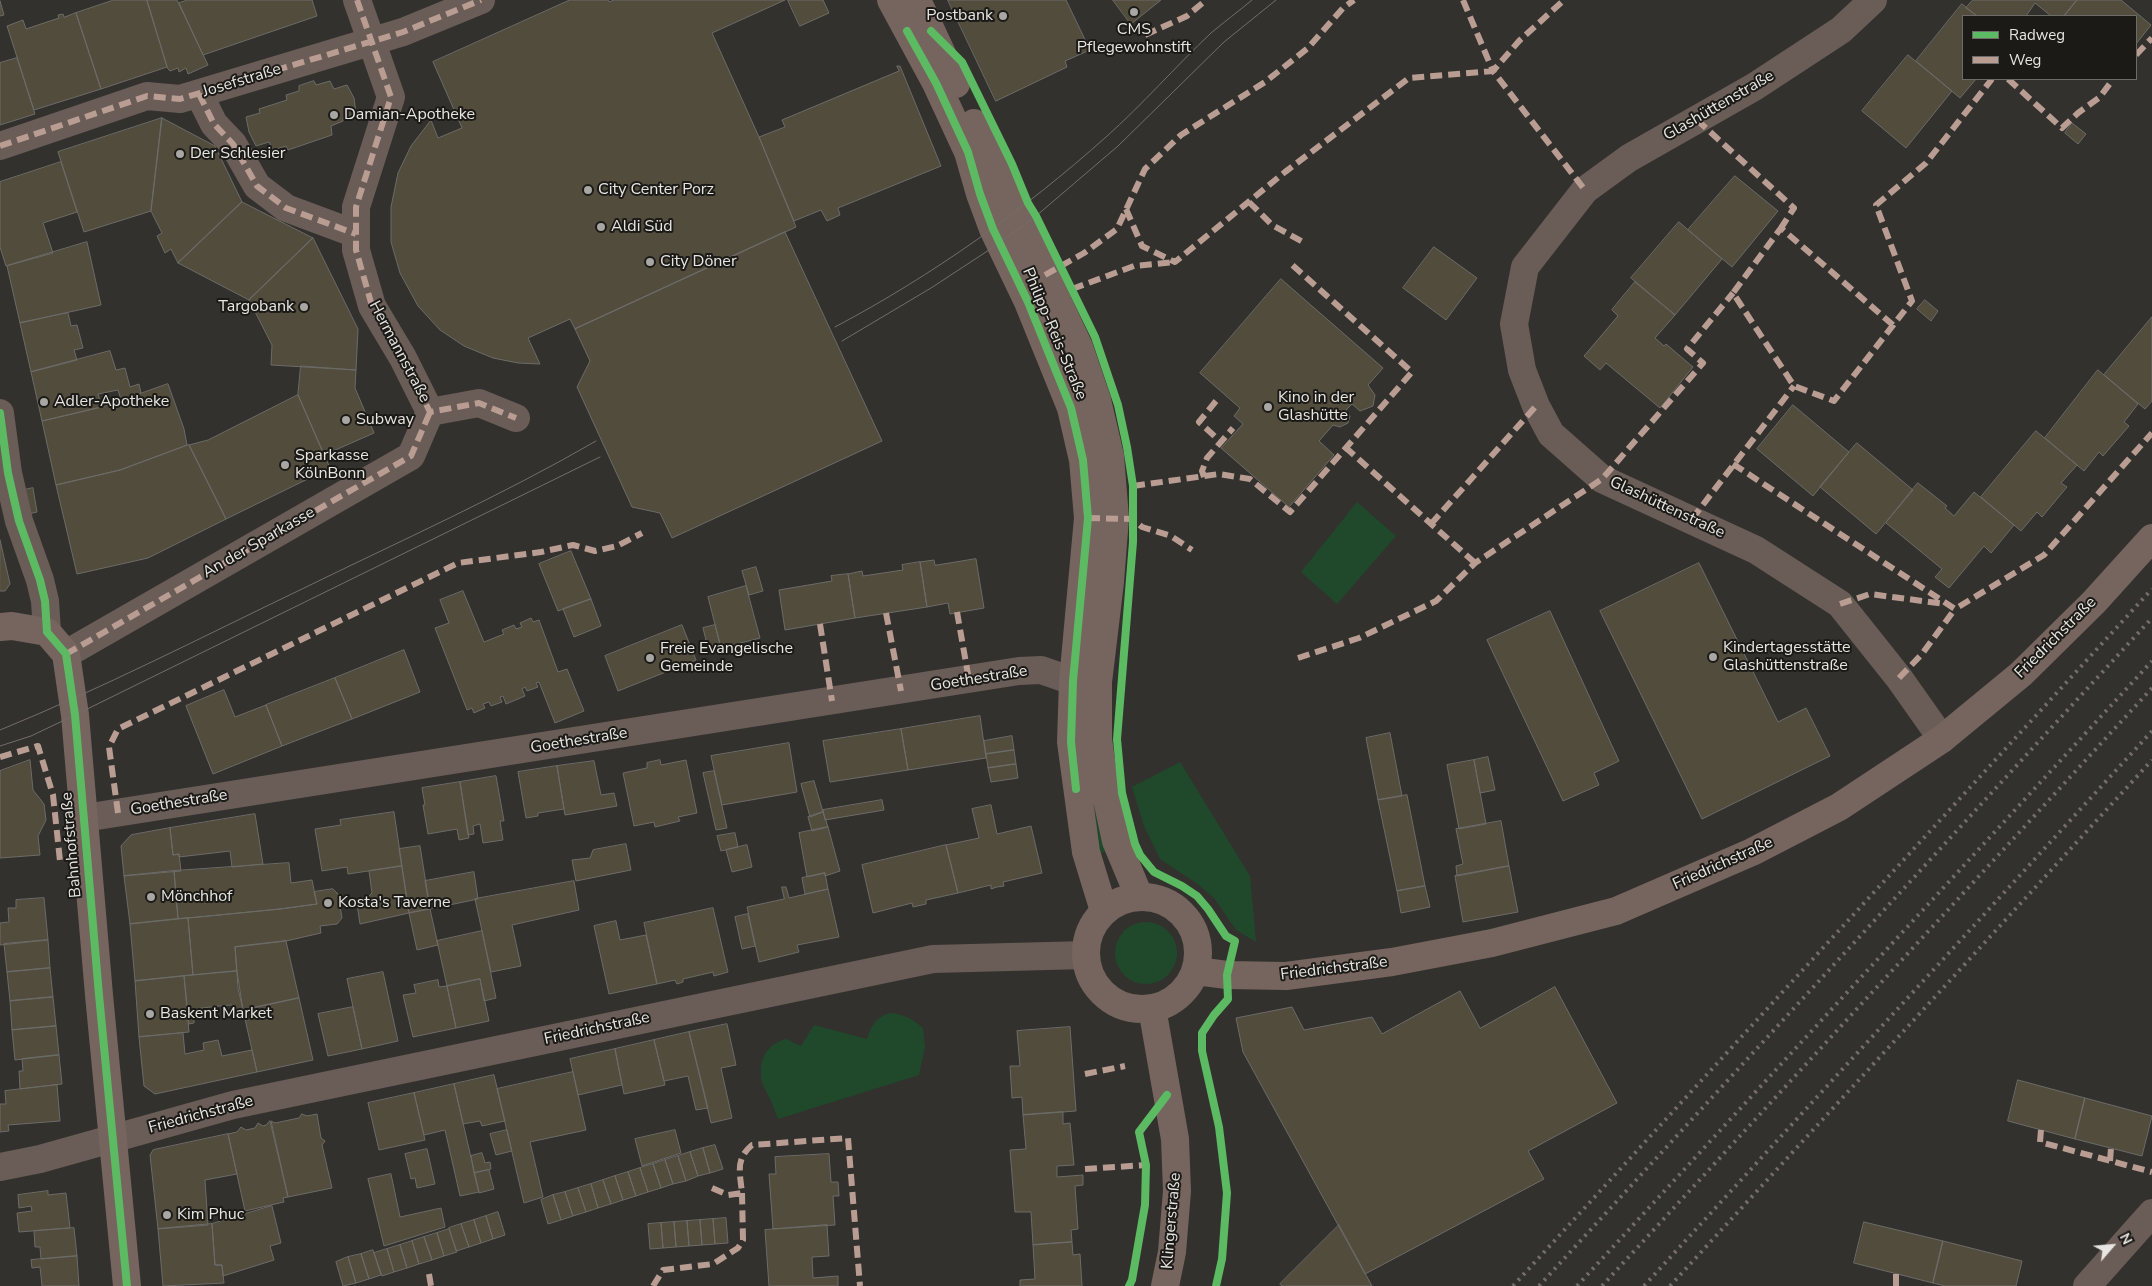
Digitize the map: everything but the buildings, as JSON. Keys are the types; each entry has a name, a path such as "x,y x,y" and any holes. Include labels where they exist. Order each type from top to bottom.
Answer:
{"street":[{"name":"Hermannstraße","path":"357,0 391,97 356,207 356,250 372,306 403,358 430,412 478,403 516,418"},
{"name":"Josefstraße","path":"0,146 147,96 180,99 404,32 481,0"},
{"name":"Philipp-Reis-Straße","path":"891,0 936,83 968,152 980,194 993,229 1028,302 1071,408 1083,460 1088,518 1073,682 1071,742 1086,852 1104,911"},
{"name":"Philipp-Reis-Straße","path":"917,0 1079,347 1097,400 1110,456 1115,518 1110,582 1098,682 1098,739 1104,790 1116,841 1139,896"},
{"name":"Glashüttenstraße","path":"1873,0 1841,30 1754,88 1629,158 1585,190 1525,267 1514,324 1522,370 1536,406 1551,434 1602,479 1756,550 1840,604 1899,678 1942,739"},
{"path":"199,94 214,124 233,144 257,186 286,208 356,234"},
{"name":"An der Sparkasse","path":"66,654 411,456 430,412"},
{"path":"0,413 8,473 19,521 43,594 47,632 66,654"},
{"name":"Friedrichstraße","path":"1196,971 1227,976 1286,976 1392,962 1492,943 1616,911 1752,852 1839,807 1942,739 2021,674 2094,602 2152,538"},
{"path":"0,627 12,626 47,632"},
{"name":"Bahnhofstraße","path":"66,654 75,715 128,1286"},
{"name":"Goethestraße","path":"84,818 1019,671 1041,670 1073,682"},
{"path":"1139,896 1157,898 1166,902 1188,918 1196,935 1199,953 1196,971 1189,985 1179,996 1166,1004 1138,1009 1112,1001 1102,992 1094,982 1086,955 1087,939 1093,924 1104,911 1120,900 1139,896"},
{"name":"Friedrichstraße","path":"0,1167 40,1159 233,1105 933,959 1086,955"},
{"name":"Klingerstraße","path":"1152,1008 1175,1139 1177,1192 1172,1252 1165,1286"},
{"path":"2087,1286 2152,1213"}],"green space":[{"path":"1357,502 1396,536 1337,604 1301,572"},
{"path":"1180,762 1250,876 1256,942 1236,930 1214,898 1199,885 1160,859 1144,826 1132,787"},
{"path":"1093,798 1108,851 1097,854 1090,799"},
{"path":"1146,922 1158,925 1168,931 1174,941 1177,953 1174,965 1168,975 1158,981 1146,984 1134,981 1124,975 1118,965 1115,953 1118,941 1124,931 1134,925"},
{"path":"890,1013 908,1018 923,1028 925,1047 919,1075 778,1119 772,1102 763,1086 761,1074 762,1061 773,1045 786,1039 801,1046 814,1025 867,1039 875,1023 881,1017"}],"tram line":[{"path":"835,327 942,264 1042,191 1120,124 1211,33 1252,0"},
{"path":"842,341 931,288 1036,216 1118,146 1224,42 1276,0"},
{"path":"0,730 114,680 450,518 524,481 596,441"},
{"path":"0,746 31,736 75,715 600,457"}],"railway":[{"path":"1513,1286 2152,589"},
{"path":"1539,1286 2152,618"},
{"path":"1577,1286 2152,661"},
{"path":"1602,1286 2152,688"},
{"path":"1644,1286 2152,731"},
{"path":"1670,1286 2152,760"}],"marked path":[{"path":"357,0 391,97 356,207 356,250 372,306 403,358 430,412 479,403 516,418"},
{"path":"0,146 147,96 180,99 403,32 481,0"},
{"path":"1145,35 1187,16 1206,0"},
{"path":"1045,275 1084,253 1117,229 1145,169 1181,135 1265,82 1308,48 1343,8 1354,0"},
{"path":"1463,0 1493,71 1519,41 1564,0"},
{"path":"2137,54 2152,38"},
{"path":"1126,209 1142,246 1175,262 1285,172 1409,78 1493,71 1585,190"},
{"path":"1893,325 1781,228 1733,293 1794,386 1834,401 1912,301 1876,205 1926,163 1991,80"},
{"path":"2009,80 2062,128 2078,113 2100,97 2111,82"},
{"path":"199,94 214,124 233,144 257,186 286,208 356,234"},
{"path":"1697,120 1794,208 1781,228"},
{"path":"1249,202 1272,225 1305,243"},
{"path":"1072,289 1134,266 1175,262"},
{"path":"1133,486 1219,474 1250,479 1290,512 1412,372 1289,262"},
{"path":"1298,658 1359,638 1436,601 1475,563 1602,479 1703,363 1687,349 1733,293"},
{"path":"1692,519 1794,386"},
{"path":"1216,401 1199,422 1221,442"},
{"path":"1431,524 1536,406"},
{"path":"66,654 411,456 430,412"},
{"path":"1204,477 1202,471 1207,458 1233,428"},
{"path":"1733,464 1955,609 2044,555 2152,433"},
{"path":"1345,447 1475,563"},
{"path":"1088,518 1133,519 1142,527 1171,536 1192,550"},
{"path":"118,813 109,747 118,729 458,563 541,552 573,545 595,551 617,546 642,533"},
{"path":"1840,604 1870,594 1945,604"},
{"path":"1899,678 1922,654 1955,609"},
{"path":"957,612 969,680"},
{"path":"886,613 901,691"},
{"path":"820,624 832,701"},
{"path":"0,757 38,746 53,795 60,861"},
{"path":"1085,1074 1125,1066"},
{"path":"2041,1130 2040,1142 2152,1172"},
{"path":"712,1188 728,1195 742,1193 741,1161 752,1145 848,1138 860,1286"},
{"path":"2110,1161 2111,1148"},
{"path":"1085,1169 1146,1165"},
{"path":"653,1286 663,1270 713,1264 738,1248 743,1240 742,1193"},
{"path":"429,1274 431,1286"},
{"path":"1896,1274 1896,1286"}],"cycle path":[{"path":"907,31 936,83 968,152 980,194 993,229 1028,302 1071,408 1083,460 1088,518 1073,681 1071,742 1076,789"},
{"path":"931,31 962,62 1012,164 1028,203 1095,337 1118,405 1133,486 1133,542 1117,739 1122,793 1135,844 1140,855 1154,872 1197,896 1226,936 1235,941 1227,975 1228,999 1202,1033 1202,1051 1219,1127 1227,1193 1222,1259 1216,1286"},
{"path":"0,413 8,473 19,521 40,580 45,601 47,632 66,654 75,715 127,1286"},
{"path":"1129,1286 1132,1280 1145,1205 1146,1165 1139,1132 1167,1095"}],"place":[{"name":"CMS Pflegewohnstift","path":"1134,12"},
{"name":"Postbank","path":"1003,16"},
{"name":"Damian-Apotheke","path":"334,115"},
{"name":"Der Schlesier","path":"180,154"},
{"name":"City Center Porz","path":"588,190"},
{"name":"Aldi Süd","path":"601,227"},
{"name":"City Döner","path":"650,262"},
{"name":"Targobank","path":"304,307"},
{"name":"Adler-Apotheke","path":"44,402"},
{"name":"Kino in der Glashütte","path":"1268,407"},
{"name":"Subway","path":"346,420"},
{"name":"Sparkasse KölnBonn","path":"285,465"},
{"name":"Kindertagesstätte Glashüttenstraße","path":"1713,657"},
{"name":"Freie Evangelische Gemeinde","path":"650,658"},
{"name":"Mönchhof","path":"151,897"},
{"name":"Kosta's Taverne","path":"328,903"},
{"name":"Baskent Market","path":"150,1014"},
{"name":"Kim Phuc","path":"167,1215"}]}
